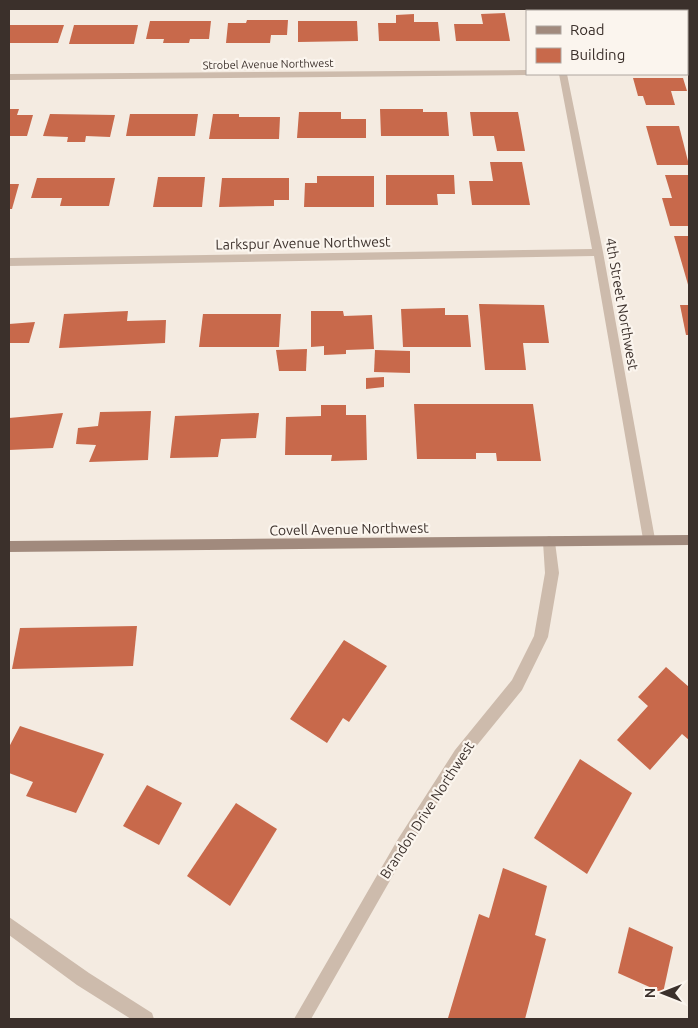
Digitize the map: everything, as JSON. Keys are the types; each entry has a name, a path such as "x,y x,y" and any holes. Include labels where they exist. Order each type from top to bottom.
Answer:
{"street":[{"name":"Strobel Avenue Northwest","path":"9,77 526,73"},
{"name":"4th Street Northwest","path":"563,75 598,252 648,539"},
{"name":"Larkspur Avenue Northwest","path":"9,262 598,252"},
{"name":"Covell Avenue Northwest","path":"9,547 689,540"},
{"name":"Brandon Drive Northwest","path":"302,1019 413,827 460,755 517,685 541,637 552,573 549,542"},
{"path":"9,925 83,979 146,1019"}],"building":[{"path":"631,9 662,9 662,10"},
{"path":"505,13 510,41 456,41 454,24 483,24 481,14"},
{"path":"414,14 414,22 438,22 440,41 379,41 378,23 396,23 396,15"},
{"path":"247,20 288,20 287,35 271,35 270,43 226,43 228,23 246,23"},
{"path":"150,21 211,21 209,39 190,39 189,43 163,43 164,39 146,39"},
{"path":"298,21 357,21 358,41 298,42"},
{"path":"9,25 64,25 58,43 9,43"},
{"path":"74,25 138,25 134,44 69,44"},
{"path":"633,78 683,78 687,91 671,91 675,105 646,105 643,96 638,96"},
{"path":"9,109 19,109 17,115 33,115 27,136 9,136"},
{"path":"380,109 423,109 423,112 447,112 449,136 381,136"},
{"path":"299,112 341,112 341,119 366,119 366,138 297,138"},
{"path":"470,112 518,112 525,151 497,151 494,136 473,136"},
{"path":"50,114 115,115 110,137 86,136 85,142 67,142 68,137 43,136"},
{"path":"130,114 198,114 195,136 126,136"},
{"path":"213,114 239,114 239,117 280,117 279,139 209,139"},
{"path":"646,126 679,126 689,165 657,165"},
{"path":"490,162 522,162 530,205 472,205 469,181 493,181"},
{"path":"386,175 454,175 455,194 437,194 438,205 386,205"},
{"path":"665,175 689,175 689,226 670,226 662,198 672,198"},
{"path":"317,176 374,176 374,207 304,207 305,183 317,183"},
{"path":"158,177 205,177 202,207 153,207"},
{"path":"37,178 115,178 109,206 60,206 62,198 31,198"},
{"path":"222,178 289,178 289,200 274,200 274,206 219,207"},
{"path":"9,184 19,184 12,209 9,209"},
{"path":"674,236 689,236 689,288"},
{"path":"479,304 544,305 549,343 523,343 526,370 485,370"},
{"path":"680,305 689,305 689,335 686,335"},
{"path":"445,308 445,315 468,315 471,347 403,347 401,309"},
{"path":"128,311 127,321 166,320 165,343 59,348 64,314"},
{"path":"311,311 343,311 344,316 372,315 374,349 346,350 346,354 324,355 324,346 311,347"},
{"path":"203,314 281,314 279,347 199,347"},
{"path":"35,322 29,343 9,343 9,324"},
{"path":"307,349 306,371 279,371 276,350"},
{"path":"375,350 410,351 410,373 374,372"},
{"path":"384,377 384,387 366,389 366,378"},
{"path":"414,404 533,404 541,461 497,461 496,453 476,453 476,459 417,459"},
{"path":"321,405 346,405 346,415 366,415 367,460 331,461 332,455 285,455 286,417 321,416"},
{"path":"151,411 148,460 89,462 96,445 76,444 78,428 98,426 100,412"},
{"path":"63,413 53,448 9,450 9,418"},
{"path":"259,413 256,438 221,439 218,457 170,458 175,416"},
{"path":"137,626 133,666 12,669 20,628"},
{"path":"344,640 387,666 349,722 343,718 327,743 290,719"},
{"path":"666,667 689,687 689,740 682,734 650,770 617,740 648,706 638,697"},
{"path":"20,726 104,754 76,813 26,796 33,782 9,773 9,747"},
{"path":"580,759 632,793 587,874 534,838"},
{"path":"147,785 182,803 159,845 123,826"},
{"path":"236,803 277,829 230,906 187,876"},
{"path":"503,868 547,886 535,935 546,939 525,1019 450,1019 448,1018 479,914 489,918"},
{"path":"629,927 673,947 663,993 618,973"}]}
